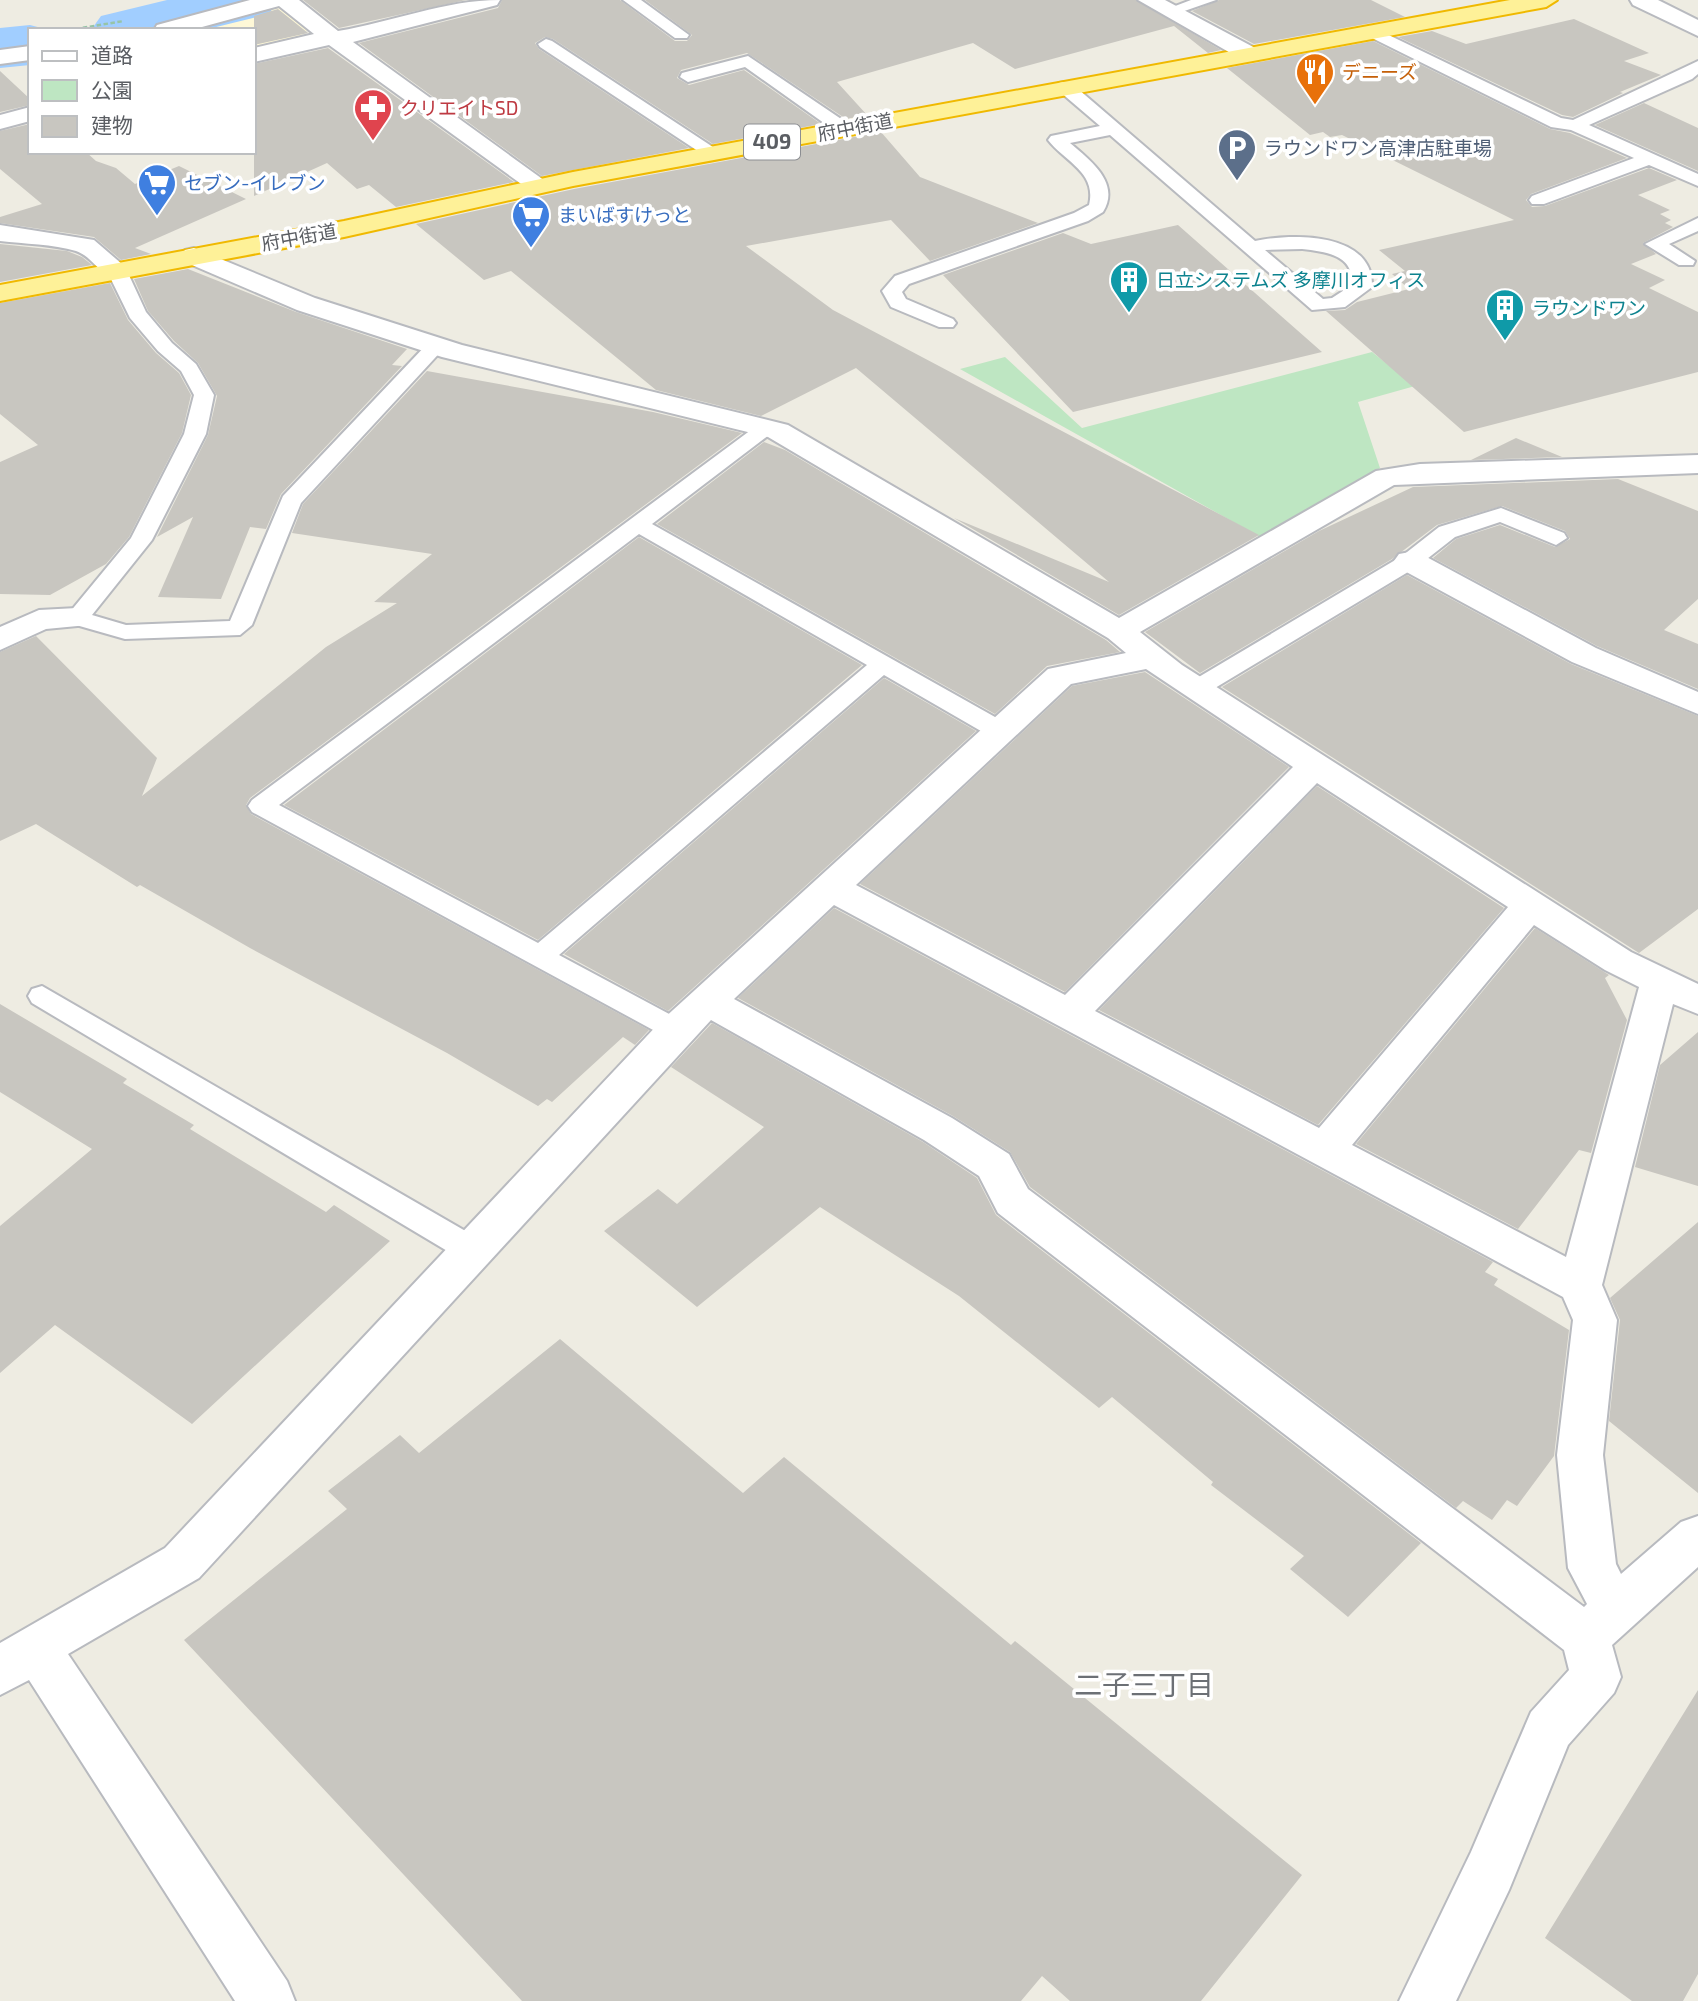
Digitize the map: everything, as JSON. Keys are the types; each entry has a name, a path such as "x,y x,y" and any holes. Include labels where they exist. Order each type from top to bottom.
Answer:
{"highway":[{"name":"府中街道","path":"0,293 344,229 540,186 713,153 1546,0"}],"street":[{"path":"172,28 275,0"},
{"path":"285,0 333,38 540,186"},
{"path":"256,55 373,32 489,0"},
{"path":"1149,0 1249,54"},
{"path":"1641,0 1698,29"},
{"path":"0,57 28,53"},
{"path":"0,122 28,115"},
{"path":"0,233 85,245 117,271"},
{"path":"194,256 306,304 436,346 549,377 778,430 1119,631 1196,689 1618,961 1698,1000"},
{"path":"1119,631 1386,477 1420,473 1698,464"},
{"path":"1635,466 1698,492"},
{"path":"1410,561 1584,655 1698,704"},
{"path":"0,640 39,620 77,618"},
{"path":"267,2001 18,1659 182,1563 470,1249 676,1030 1002,733 1060,676 1154,658"},
{"path":"1068,1015 1315,765"},
{"path":"831,888 1580,1285"},
{"path":"1324,1150 1530,905"},
{"path":"1427,2001 1490,1871 1549,1730 1595,1677 1601,1624 1580,1455 1595,1320 1580,1285 1660,981"},
{"path":"709,1002 938,1129 995,1165 1013,1201 1601,1624"},
{"path":"1601,1624 1698,1537"}],"lane":[{"path":"631,0 681,35"},
{"path":"1170,11 1208,0"},
{"path":"1372,32 1557,123 1575,125 1698,181"},
{"path":"546,44 713,153"},
{"path":"688,77 748,61 844,129"},
{"path":"1575,125 1686,75 1698,66"},
{"path":"1065,88 1319,306 1338,303 1362,288 1365,278 1361,267 1338,250 1321,245 1284,241 1251,247"},
{"path":"946,323 898,303 892,291 902,280 1081,217 1097,208 1103,194 1099,179 1057,140 1115,129"},
{"path":"1538,200 1649,159"},
{"path":"1686,261 1654,244 1698,224"},
{"path":"117,271 137,314 189,368 204,396 195,434 141,540 77,618 125,632 232,630 240,625 291,501 436,346"},
{"path":"676,1030 261,806 766,428"},
{"path":"1196,689 1410,561 1447,532 1501,515 1556,538"},
{"path":"638,524 1002,733"},
{"path":"538,957 883,664"},
{"path":"41,996 470,1249"}],"shaded area":[{"path":"275,5 307,30 296,40 256,50 256,28 184,28"}],"green space":[{"path":"1372,352 1415,386 1358,402 1380,468 1262,538 960,369 1005,357 1082,428"}],"building":[{"path":"303,0 466,0 339,28"},
{"path":"502,0 620,0 675,41 687,41 692,35 645,0 1136,0 1221,50 1208,53 1174,26 1015,69 973,43 837,82 867,115 846,119 747,53 681,70 677,78 689,85 744,70 821,124 713,144 553,39 545,37 535,43 539,49 689,148 542,176 359,43 498,8"},
{"path":"1219,0 1371,0 1405,17 1254,44 1192,11"},
{"path":"278,9 308,33 256,45 254,16"},
{"path":"1574,19 1649,53 1624,61 1661,75 1620,92 1623,93 1573,117 1562,115 1398,37 1432,31 1466,44"},
{"path":"1373,41 1550,129 1570,133 1627,158 1531,194 1526,200 1532,207 1545,206 1649,168 1677,180 1638,195 1670,210 1660,214 1671,220 1665,223 1673,227 1643,243 1656,254 1631,264 1665,280 1649,288 1698,312 1698,372 1464,432 1326,311 1345,310 1357,302 1409,289 1392,274 1405,271 1379,250 1514,220 1342,135 1330,137 1323,132 1310,135 1227,68"},
{"path":"328,48 514,182 396,207 369,185 357,189 327,163 254,196 256,64"},
{"path":"0,71 28,97 28,105 0,112"},
{"path":"1644,103 1698,128 1698,171 1595,125"},
{"path":"28,124 28,154 88,154 96,161 116,168 135,184 179,166 246,199 135,248 151,254 121,260 94,237 0,223 0,217 42,204 0,169 0,131"},
{"path":"881,132 920,177 1038,223 930,261 891,220 746,246 833,310 1259,535 1119,615 954,518 1109,582 856,368 761,416 656,390 511,271 484,280 416,224 574,189"},
{"name":"日立システムズ 多摩川オフィス","path":"1178,225 1322,352 1073,412 943,275 1063,233 1091,244"},
{"path":"0,244 67,251 92,265 0,282"},
{"path":"188,269 296,312 407,349 392,365 402,366 281,494 266,529 250,527 221,599 158,597 193,517 157,537 208,435 217,396 198,363 148,311 134,279"},
{"path":"110,283 128,320 156,353 179,373 191,395 182,433 129,537 106,564 50,595 0,594 0,462 38,445 0,414 0,303"},
{"path":"427,371 653,412 742,433 250,798 246,805 251,814 649,1030 635,1045 623,1037 552,1102 547,1099 538,1106 447,1053 250,948 140,885 137,887 36,824 0,841 0,652 36,636 157,758 142,796 326,647 397,603 374,602 432,554 292,533 303,504"},
{"path":"1516,438 1562,457 1471,460"},
{"path":"764,442 785,450 1106,640 1120,652 1047,666 995,714 657,524"},
{"path":"1618,479 1698,511 1698,599 1664,630 1698,644 1698,689 1597,646 1433,558 1456,539 1500,525 1555,547 1570,539 1565,531 1502,506 1437,525 1392,559 1200,673 1145,632 1319,531 1413,487"},
{"path":"639,537 862,665 538,940 284,805"},
{"path":"1407,575 1571,664 1698,716 1698,909 1639,953 1222,687"},
{"path":"1145,672 1289,767 1065,992 860,884 1072,686"},
{"path":"884,678 976,731 668,1011 564,954"},
{"path":"1317,786 1504,908 1318,1125 1099,1010"},
{"path":"834,908 1493,1262 1485,1272 1498,1279 1494,1285 1569,1330 1554,1456 1517,1506 1507,1500 1492,1520 1463,1501 1456,1508 1030,1187 1010,1152 953,1116 738,998"},
{"path":"1535,928 1609,975 1605,978 1627,1020 1591,1153 1579,1150 1518,1229 1356,1144"},
{"path":"0,1004 127,1079 123,1083 194,1125 190,1129 326,1212 334,1205 390,1241 192,1424 55,1325 0,1373 0,1226 92,1149 0,1092"},
{"path":"712,1023 923,1142 977,1178 996,1215 1421,1543 1348,1617 1290,1569 1304,1556 1211,1485 1213,1482 1112,1397 1099,1408 959,1296 820,1207 697,1307 604,1231 658,1189 677,1204 764,1127 671,1067"},
{"path":"1698,1032 1698,1186 1635,1167 1660,1065"},
{"path":"1698,1222 1698,1493 1609,1421 1620,1320 1610,1298"},
{"path":"560,1339 743,1493 784,1457 1011,1645 1015,1641 1302,1875 1201,2001 1070,2001 1042,1976 1021,2001 522,2001 184,1640 347,1509 328,1491 400,1435 419,1453"},
{"path":"1698,1690 1698,1974 1683,2001 1632,2001 1545,1938"}],"waterway":[{"path":"132,28 246,0"},
{"path":"0,48 28,45"}],"place":[{"name":"デニーズ","path":"1315,106"},
{"name":"クリエイトSD","path":"373,142"},
{"name":"ラウンドワン高津店駐車場","path":"1237,182"},
{"name":"セブン-イレブン","path":"157,217"},
{"name":"まいばすけっと","path":"531,249"},
{"name":"日立システムズ 多摩川オフィス","path":"1129,314"},
{"name":"ラウンドワン","path":"1505,342"}],"district":[{"name":"二子三丁目","path":"1144,1685"}]}
